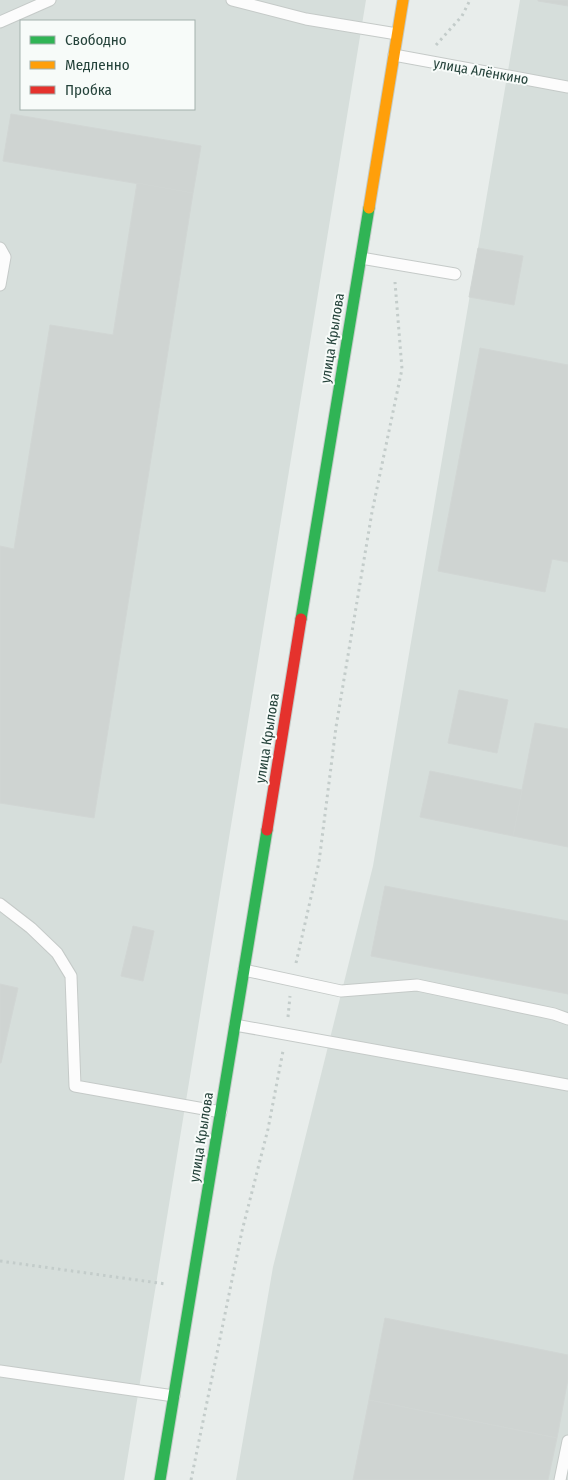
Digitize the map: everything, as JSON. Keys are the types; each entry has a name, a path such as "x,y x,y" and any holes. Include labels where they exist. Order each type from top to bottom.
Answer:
{"street":[{"name":"улица Крылова","path":"160,1480 403,0"}],"lane":[{"path":"0,22 50,0"},
{"path":"232,0 306,19 397,34"},
{"name":"улица Алёнкино","path":"394,55 568,87"},
{"path":"0,248 5,257 0,285"},
{"path":"361,258 455,274"},
{"path":"0,904 31,928 57,953 71,976 75,1086 221,1112"},
{"path":"244,970 342,991 418,985 568,1018"},
{"path":"235,1025 568,1085"},
{"path":"0,1371 174,1396"},
{"path":"560,1480 568,1441"}],"path":[{"path":"423,61 462,16 470,0"},
{"path":"191,1480 242,1232 268,1129 286,1034 292,980 319,862 336,727 372,512 402,369 393,264"},
{"path":"0,1261 192,1288"}],"shaded area":[{"path":"0,0 366,0 124,1480 0,1480"},
{"path":"520,0 568,0 568,1480 236,1480 273,1267 373,866"}],"building":[{"path":"568,0 568,6 538,1"},
{"path":"11,114 201,146 193,193 3,161"},
{"path":"137,183 193,193 94,818 0,803 0,546 14,549 50,325 113,335"},
{"path":"478,248 523,256 514,305 469,297"},
{"path":"480,348 568,365 568,562 552,559 545,592 438,571"},
{"path":"459,690 508,700 497,753 448,743"},
{"path":"535,723 568,729 568,847 513,836"},
{"path":"430,771 522,790 513,836 420,817"},
{"path":"385,886 568,921 568,994 371,956"},
{"path":"133,926 154,931 143,981 121,976"},
{"path":"0,984 18,988 1,1063 0,1063"},
{"path":"385,1318 568,1355 568,1379 557,1438 369,1400"},
{"path":"369,1400 557,1438 548,1480 353,1480"}],"traffic: fast":[{"path":"301,619 369,208"},
{"path":"160,1480 267,830"}],"traffic: slow":[{"path":"369,208 403,0"}],"traffic: jam":[{"path":"267,830 301,619"}]}
